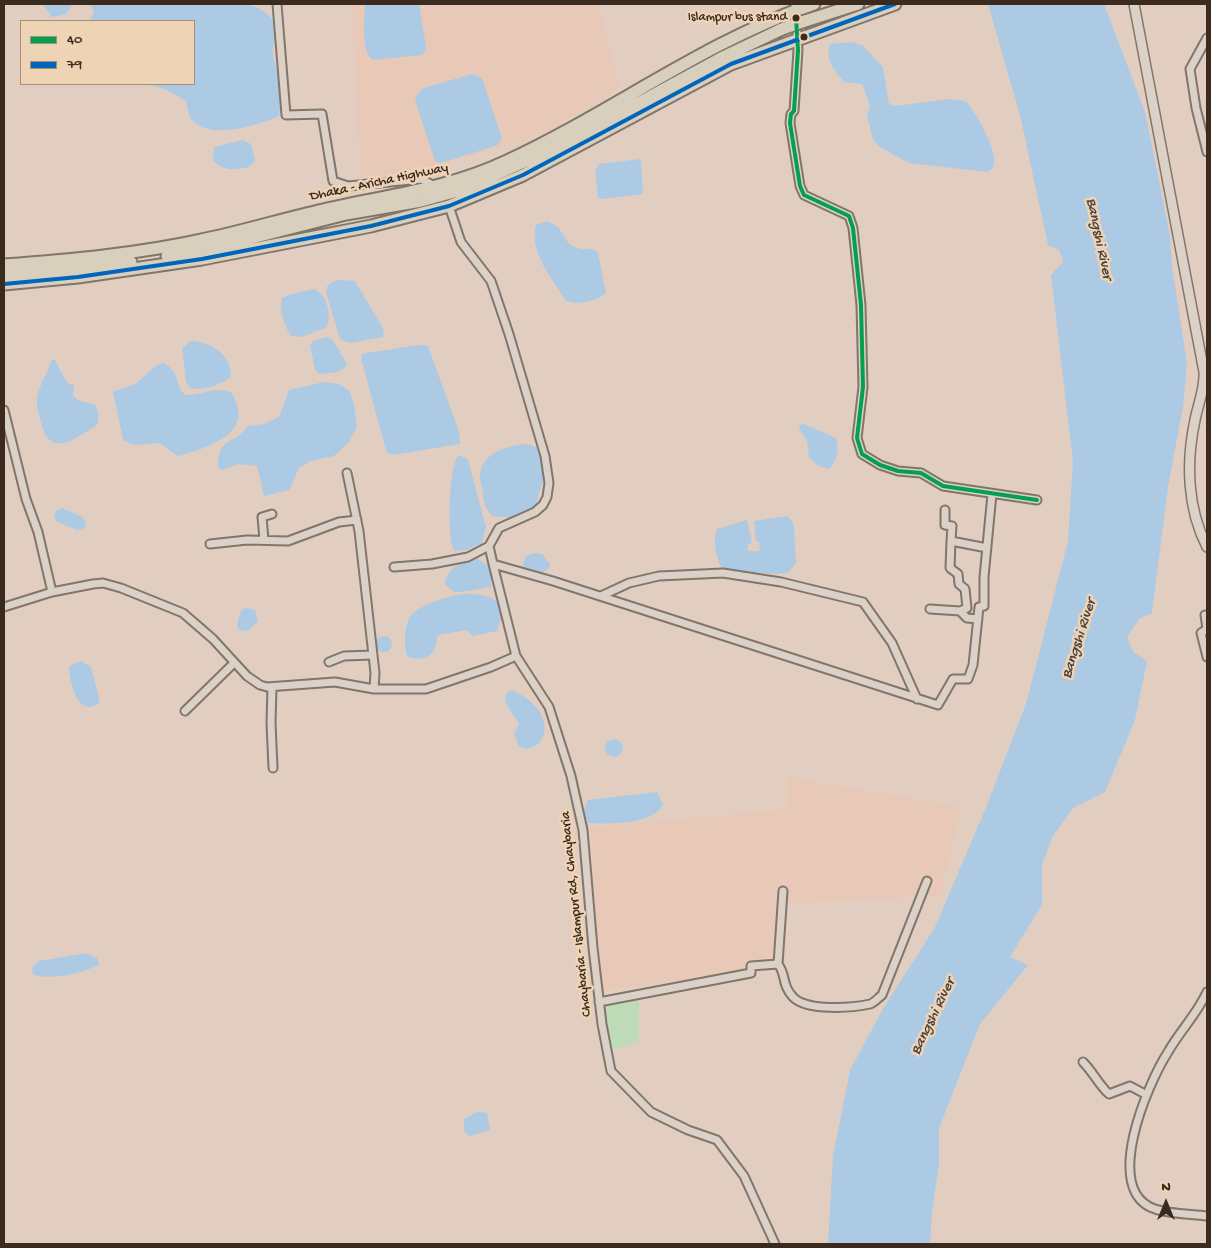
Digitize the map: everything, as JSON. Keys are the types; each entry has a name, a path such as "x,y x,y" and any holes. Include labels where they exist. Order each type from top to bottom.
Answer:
{"highway":[{"name":"Dhaka - Aricha Highway","path":"388,203 507,161 725,42 795,7 814,4"},
{"path":"4,275 79,268 177,255 224,246 325,214 388,203 421,201 461,190 511,169 594,128 749,43 782,29 858,4"},
{"path":"4,284 78,277 202,259 371,226 449,206 523,175 731,64 797,38 895,4"},
{"name":"Dhaka - Aricha Highway","path":"4,265 138,251 325,214"}],"street":[{"path":"277,4 286,115 322,114 334,181 348,186 422,179 437,187"},
{"path":"1134,4 1206,385 1196,412 1189,462 1192,498 1207,548"},
{"path":"795,7 797,38 794,111 791,114 790,123 800,186 804,195 820,205 841,211 849,216 852,228 861,305 863,387 857,438 862,454 898,471 921,472 943,486 1037,500"},
{"path":"1207,38 1190,69 1196,108 1207,152"},
{"path":"394,567 468,557 489,546 499,528 535,512 544,505 549,483 545,456 510,334 491,281 461,242 449,206"},
{"path":"4,410 26,499 38,532 52,592"},
{"path":"347,473 357,520 373,654 374,689"},
{"path":"493,564 602,596 938,705 953,678 968,679 973,665 979,607 984,606 985,598 984,576 992,494"},
{"path":"930,609 960,612 968,608 965,589 959,584 958,574 950,568 952,526 946,525 945,510"},
{"path":"264,540 262,518 272,514"},
{"path":"210,544 291,540 339,522 357,520"},
{"path":"951,541 987,548"},
{"name":"Chaybaria - Islampur Rd, Chaybaria","path":"489,546 516,656 549,707 571,776 583,830 599,1002 611,1071 651,1112 688,1130 716,1140 744,1176 775,1244"},
{"path":"602,596 629,583 659,576 724,573 781,582 862,602 892,643 917,699"},
{"path":"4,607 52,592 103,583 182,613 214,639 234,663 260,685 272,687 336,682 374,689 435,687 516,656"},
{"path":"960,612 967,618 978,619"},
{"path":"1207,615 1205,615 1207,629 1201,634 1207,657"},
{"path":"329,662 344,656 373,654"},
{"path":"185,711 234,663"},
{"path":"272,687 273,768"},
{"path":"783,891 778,964 783,971 784,985 796,999 811,1006 834,1007 872,1004 882,995 927,880"},
{"path":"599,1002 751,973 751,966 778,964"},
{"path":"1207,992 1202,1004 1167,1052 1145,1094 1131,1153 1129,1176 1137,1196 1154,1208 1207,1216"},
{"path":"1083,1062 1109,1094 1130,1086 1145,1094"}],"shaded area":[{"path":"352,4 598,4 619,88 544,134 424,171 360,177"},
{"path":"788,777 961,807 941,896 788,903 785,965 601,991 590,828 786,809"}],"green space":[{"path":"639,998 639,1042 609,1051 603,1005"}],"water":[{"path":"43,4 73,4 66,14 52,17"},
{"path":"90,4 245,4 263,11 270,17 275,26 273,54 281,92 279,116 235,129 210,130 200,126 192,120 186,101 165,89 149,85 195,85 195,20 90,20 94,11"},
{"path":"365,4 419,4 426,47 423,55 373,60 366,50"},
{"name":"Bangshi River","path":"988,4 1104,4 1145,112 1170,236 1172,266 1187,363 1183,407 1168,487 1152,613 1139,619 1127,637 1133,652 1147,661 1135,720 1105,792 1073,808 1053,836 1042,864 1042,905 1010,957 1028,965 980,1024 939,1128 939,1164 932,1212 930,1244 828,1244 833,1156 850,1070 883,1009 935,927 985,810 1026,704 1068,541 1073,462 1051,275 1063,262 1059,250 1048,245 1020,115"},
{"path":"852,42 862,45 883,67 889,104 895,106 950,99 966,101 976,115 990,144 994,162 992,169 987,172 909,163 878,146 873,139 867,116 870,106 862,84 844,82 830,60 830,44"},
{"path":"472,74 482,78 502,139 498,145 441,163 435,161 415,100 418,93 424,88"},
{"path":"243,140 251,144 255,160 249,167 230,169 221,167 213,160 214,147"},
{"path":"641,159 643,194 601,199 598,197 595,171 599,164"},
{"path":"547,221 555,225 574,247 594,249 598,253 606,293 597,299 587,302 576,303 566,301 543,265 536,245 536,225"},
{"path":"339,280 355,281 384,330 383,337 349,343 340,339 326,292 330,283"},
{"path":"314,289 322,295 327,305 329,317 327,327 302,337 291,336 283,318 282,298"},
{"path":"327,337 333,340 347,364 342,370 319,374 315,369 310,345 313,341"},
{"path":"191,341 206,344 219,351 228,362 231,377 211,387 190,388 186,382 182,348"},
{"path":"420,345 428,346 459,432 460,444 393,455 388,453 385,447 361,358 362,354 366,353"},
{"path":"52,359 55,360 66,381 70,385 74,383 73,396 79,401 96,405 98,414 98,422 94,427 74,439 61,443 51,441 47,437 37,405 40,388"},
{"path":"164,363 174,372 179,387 185,395 219,390 231,392 238,406 238,418 234,428 226,436 216,443 178,456 160,443 134,445 123,440 113,392 134,384 154,368"},
{"path":"324,382 338,384 349,390 354,404 357,427 349,442 334,456 311,461 299,468 289,490 264,496 257,466 238,464 222,470 218,467 221,450 227,442 248,426 264,424 279,417 289,390"},
{"path":"804,424 836,438 837,454 829,469 818,466 809,457 807,441 799,429 800,425"},
{"path":"526,444 536,447 544,468 544,478 536,506 528,513 522,515 510,517 492,516 485,506 480,478 484,462 503,449"},
{"path":"458,456 468,460 486,527 482,543 467,550 455,551 450,533 450,504 452,474"},
{"path":"62,508 83,517 86,523 85,528 77,530 57,522 54,517 56,511"},
{"path":"788,516 794,525 796,563 788,573 772,574 724,570 716,550 715,538 717,529 747,520 752,543 748,544 748,551 760,551 759,542 756,542 754,521"},
{"path":"535,553 542,554 550,564 549,568 540,574 525,570 523,565 526,556"},
{"path":"478,559 491,568 491,587 454,592 445,584 446,578 452,569 461,563"},
{"path":"465,594 483,595 497,602 503,613 497,631 472,636 467,630 439,635 435,649 428,656 419,659 407,656 405,642 410,617 420,608 435,601"},
{"path":"242,609 255,610 258,622 249,630 241,631 237,627 239,616"},
{"path":"384,636 392,644 384,652 376,644"},
{"path":"81,661 91,667 100,702 93,706 86,707 81,703 71,683 69,668 71,665"},
{"path":"512,690 531,702 537,708 544,721 545,729 543,736 536,746 531,748 525,749 519,746 514,734 519,725 505,697"},
{"path":"614,739 620,742 623,748 620,754 614,757 608,754 605,748 608,742"},
{"path":"657,792 663,805 657,812 640,820 618,823 588,823 583,812 588,800"},
{"path":"87,953 97,958 99,964 86,970 66,975 47,977 33,974 32,967 39,961"},
{"path":"477,1112 487,1113 490,1130 469,1136 464,1131 464,1119"}],"transit line":[{"name":"79","path":"4,284 78,277 202,259 371,226 449,206 523,175 731,64 895,4"},
{"name":"40","path":"796,18 798,50 794,111 791,114 790,123 800,186 804,195 849,216 853,228 861,305 863,387 857,438 862,454 880,465 898,471 921,473 943,486 1037,500"}],"place":[{"name":"Islampur bus stand","path":"796,18"}]}
